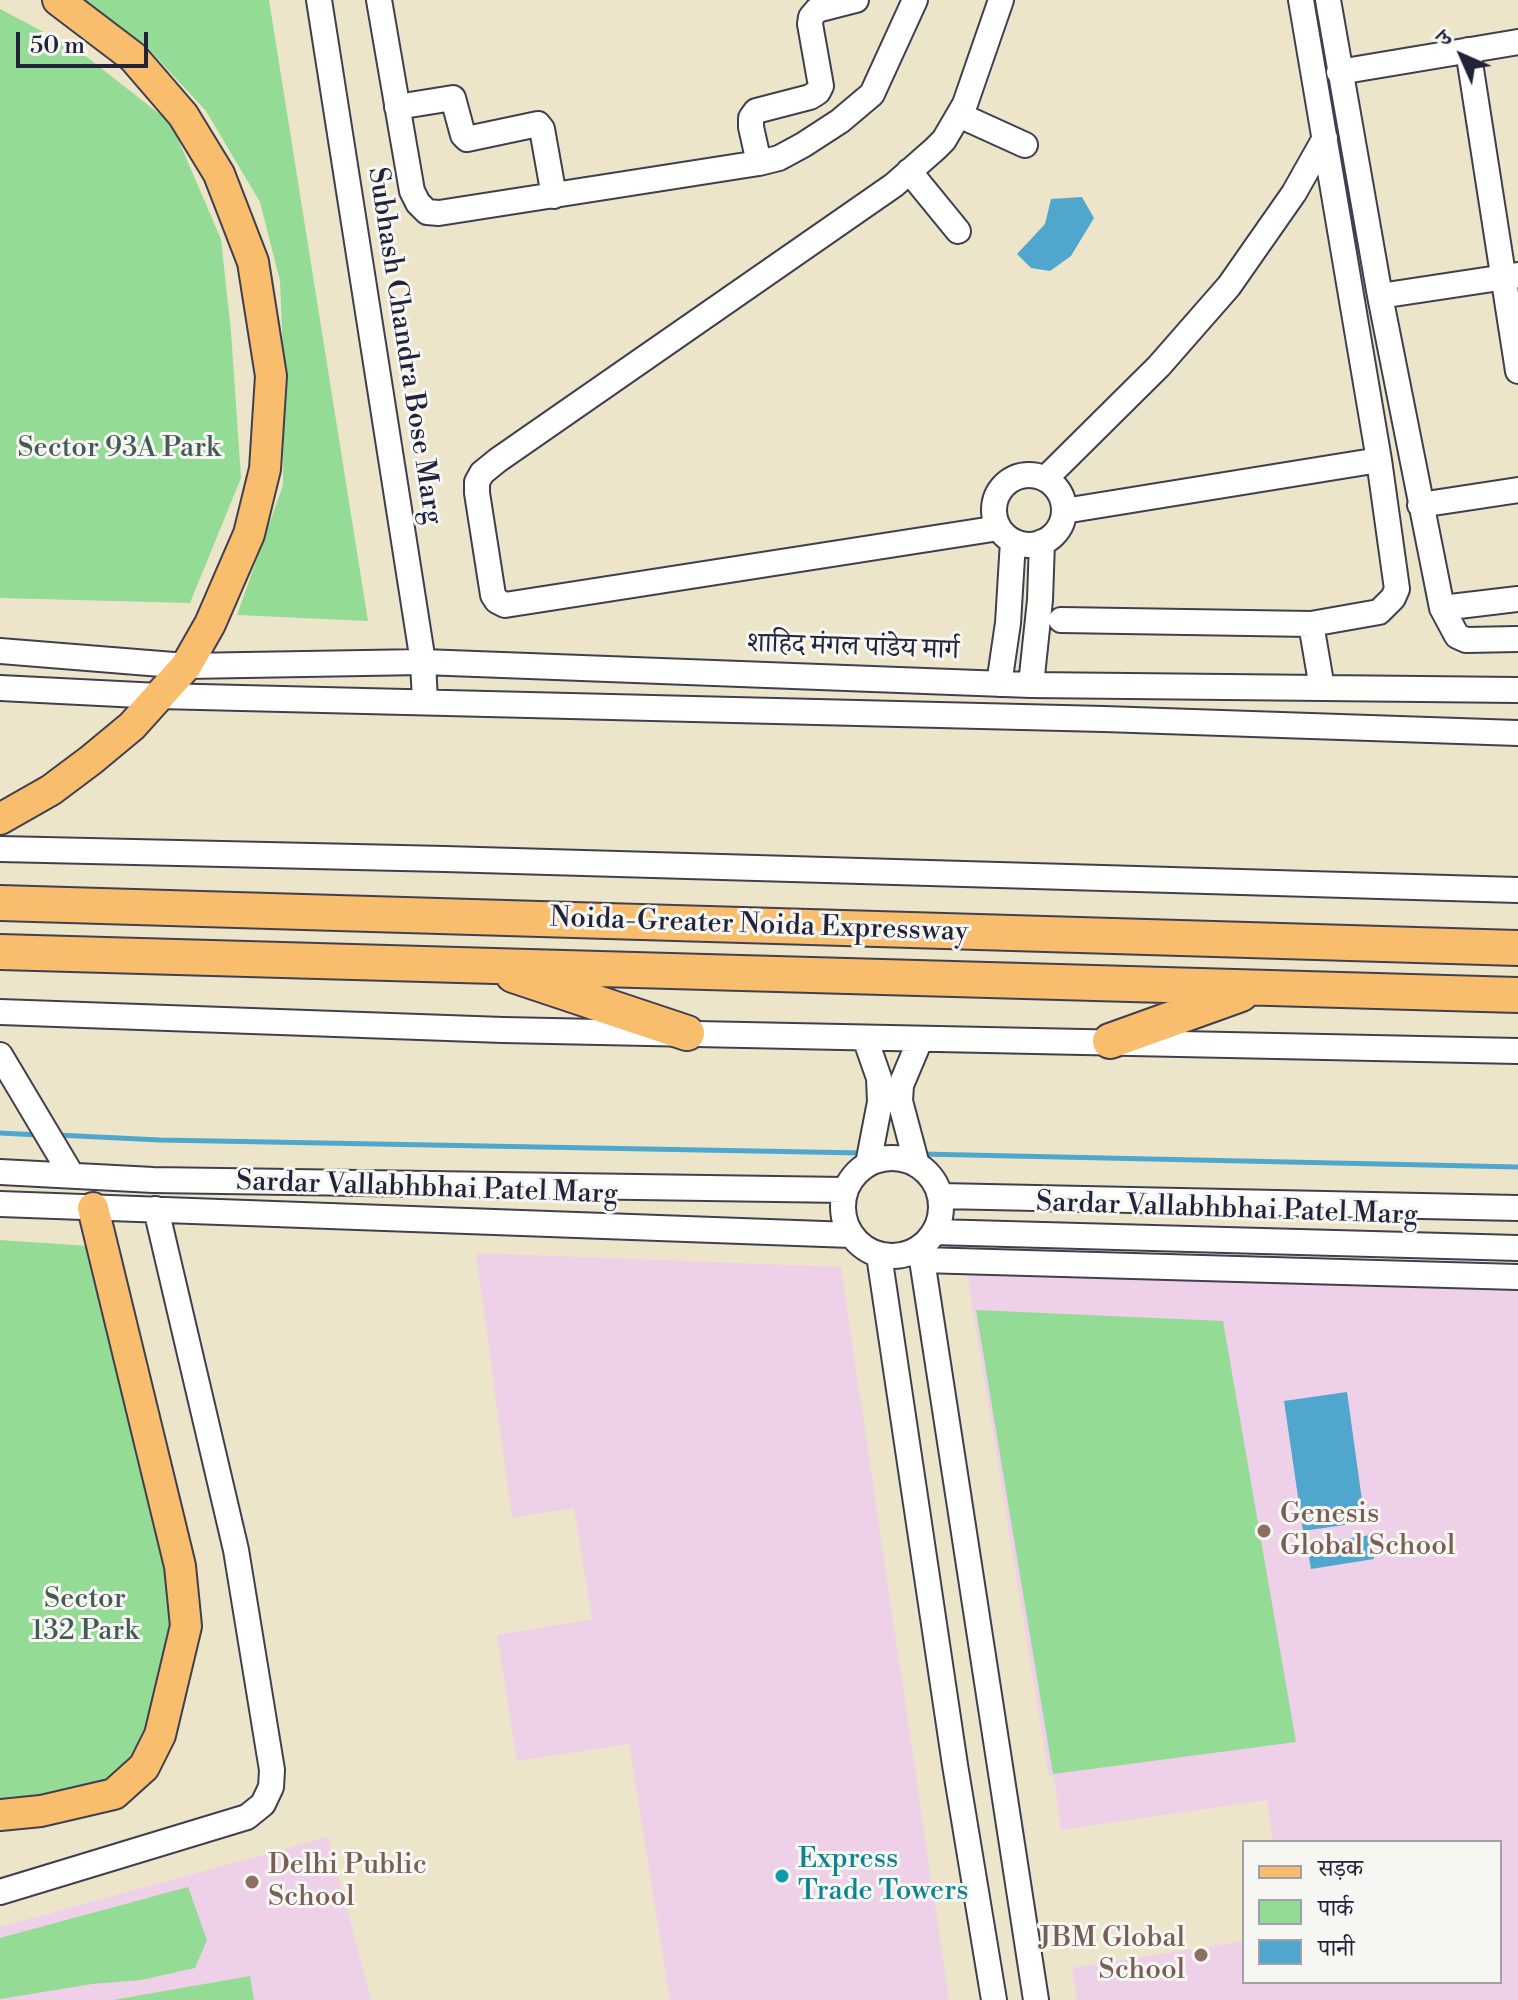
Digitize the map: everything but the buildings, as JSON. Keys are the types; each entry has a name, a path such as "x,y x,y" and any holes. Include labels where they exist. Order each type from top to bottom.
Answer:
{"highway":[{"name":"Noida-Greater Noida Expressway","path":"0,903 1518,948"},
{"name":"Noida-Greater Noida Expressway","path":"0,952 1518,995"},
{"path":"480,964 687,1033"},
{"path":"1110,1041 1261,987"}],"main road":[{"path":"0,819 51,790 91,760 132,726 186,666 210,624 249,534 265,469 271,376 253,262 219,174 183,115 133,57 58,0"},
{"path":"0,1815 41,1811 114,1794 144,1767 160,1735 186,1626 180,1566 93,1208"}],"street":[{"name":"Subhash Chandra Bose Marg","path":"319,0 423,662 425,701"},
{"path":"379,0 412,191 427,212 439,213 779,158 840,121 872,94 915,0"},
{"path":"759,163 751,127 751,118 756,111 810,97 821,86 811,17 817,10 856,0"},
{"path":"999,684 1009,609 1006,535 994,509 1000,490 1016,478 1036,476 1045,479 1059,492 1064,511 1058,530 1042,542 1023,544 1006,535 505,605 493,595 477,482 482,473 894,185 944,140 959,115 1001,0"},
{"path":"1009,609 1050,614 1311,624 1379,612 1393,598 1397,589 1379,460 1301,0"},
{"path":"1328,0 1380,296 1442,608 1457,636 1466,640 1518,639"},
{"path":"1339,72 1518,42"},
{"path":"1468,50 1511,276 1518,371"},
{"path":"397,107 453,98 463,135 467,139 538,124 542,129 554,196"},
{"path":"959,115 1025,145"},
{"path":"1045,479 1131,396 1229,286 1294,193 1325,138"},
{"path":"909,171 958,231"},
{"path":"1380,296 1511,276"},
{"path":"1064,511 1379,460"},
{"path":"1420,505 1518,490"},
{"path":"1031,685 1050,614 1042,542"},
{"path":"1442,608 1518,599"},
{"path":"1311,624 1322,688"},
{"name":"शाहिद मंगल पांडेय मार्ग","path":"0,651 186,666 423,662 1031,685 1518,690"},
{"path":"0,688 159,696 1518,733"},
{"path":"0,849 1518,890"},
{"path":"0,1012 503,1030 1518,1051"},
{"path":"865,1038 875,1061 880,1090 877,1126 868,1164"},
{"path":"917,1165 900,1101 905,1073 920,1040"},
{"path":"0,1055 71,1174"},
{"path":"994,2000 955,1765 879,1255 868,1251 851,1235 843,1213 845,1190 855,1175 868,1164 893,1159 917,1165 932,1178 940,1196 940,1214 926,1246 1036,2000"},
{"name":"Sardar Vallabhbhai Patel Marg","path":"0,1172 153,1180 845,1190"},
{"name":"Sardar Vallabhbhai Patel Marg","path":"940,1196 1518,1208"},
{"name":"Sardar Vallabhbhai Patel Marg","path":"0,1204 156,1209 482,1233 851,1235"},
{"path":"0,1892 247,1817 263,1804 271,1787 272,1770 236,1550 156,1209"},
{"path":"926,1246 1518,1277"},
{"name":"Sardar Vallabhbhai Patel Marg","path":"879,1255 901,1256 926,1246 1518,1248"}],"shaded area":[{"path":"476,1253 841,1267 949,2000 670,2000 629,1744 517,1761 497,1635 592,1619 574,1508 512,1518"},
{"name":"Genesis Global School","path":"967,1274 1518,1286 1518,2000 1077,2000 1072,1968 1242,1941 1242,1984 1502,1984 1502,1840 1273,1840 1267,1800 1061,1830 1054,1776 1049,1776"},
{"name":"Delhi Public School","path":"328,1837 371,2000 0,2000 0,1927"}],"green space":[{"path":"82,0 269,0 368,621 237,615 283,485 284,381 280,281 260,202 206,111 145,45"},
{"name":"Sector 93A Park","path":"0,9 78,50 171,123 221,239 241,478 190,603 0,598"},
{"name":"Sector 132 Park","path":"0,1240 89,1246 167,1568 172,1626 147,1730 133,1758 107,1781 39,1798 0,1801"},
{"path":"976,1310 1223,1321 1296,1742 1053,1774"},
{"path":"188,1887 207,1940 195,1968 141,1980 92,1984 0,1999 0,1938"},
{"path":"250,1976 254,2000 113,2000"}],"water":[{"path":"1082,197 1094,218 1071,256 1050,271 1031,268 1017,254 1045,224 1051,199"},
{"path":"1347,1392 1365,1522 1303,1531 1284,1401"},
{"path":"1371,1535 1374,1559 1311,1569 1307,1545"}],"waterway":[{"path":"0,1133 39,1135"},
{"path":"57,1135 160,1140 863,1153"},
{"path":"877,1153 907,1154"},
{"path":"921,1154 1518,1167"}],"place":[{"name":"Genesis Global School","path":"1264,1531"},
{"name":"Express Trade Towers","path":"782,1876"},
{"name":"Delhi Public School","path":"252,1882"},
{"name":"JBM Global School","path":"1201,1955"}]}
